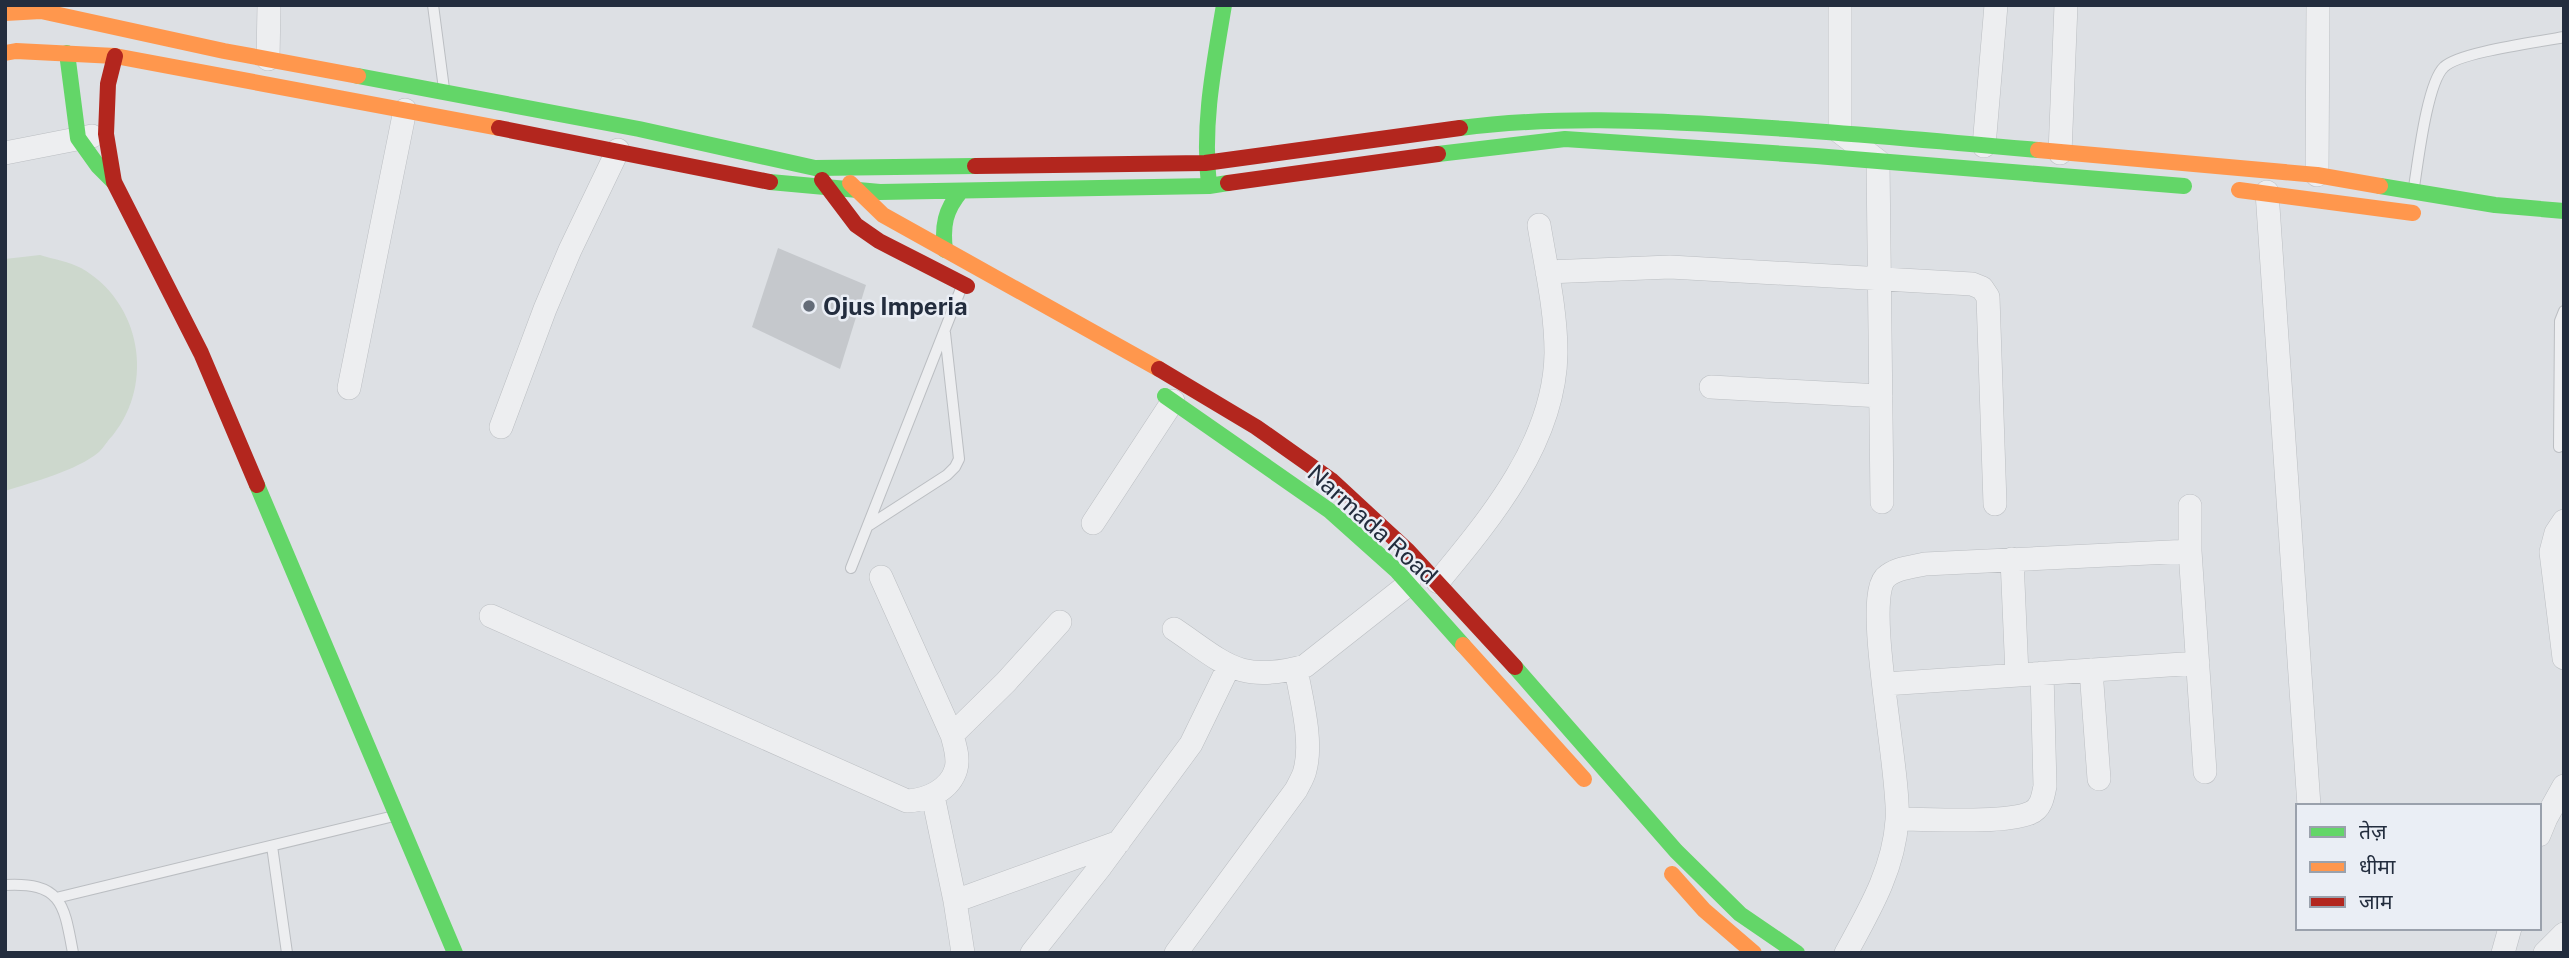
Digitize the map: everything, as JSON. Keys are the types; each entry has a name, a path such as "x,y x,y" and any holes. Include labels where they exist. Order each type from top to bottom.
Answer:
{"street":[{"path":"268,59 269,5"},
{"path":"1209,186 1205,163 1206,131 1224,5"},
{"path":"1840,5 1840,132"},
{"path":"1984,146 1996,5"},
{"path":"2060,153 2066,5"},
{"path":"2317,175 2318,5"},
{"path":"5,13 40,8 268,59 639,129 815,168 1205,163 1381,137 1515,121 1631,119 1840,132 2317,175 2495,205 2564,211"},
{"path":"67,52 78,138 98,166 114,182"},
{"path":"5,53 67,52 115,56 618,150 773,183 880,192 1209,186 1565,139 2198,187"},
{"path":"115,56 108,84 106,134 114,182 201,353 455,953"},
{"path":"349,388 405,110"},
{"path":"1840,132 1878,161"},
{"path":"5,152 106,134"},
{"path":"501,427 545,309 618,150"},
{"path":"1878,161 1882,502"},
{"name":"Narmada Road","path":"840,167 853,189 883,215 1140,357 1256,427 1332,480 1438,582 1676,851 1740,914 1797,953"},
{"path":"815,168 856,225 879,241 987,296"},
{"path":"2226,189 2267,192 2432,215"},
{"path":"945,250 944,219 948,205 961,191"},
{"path":"2267,192 2309,804"},
{"path":"1438,582 1491,517 1544,420 1553,382 1556,353 1553,306 1539,225"},
{"path":"1547,272 1670,267 1972,284 1982,288 1988,297 1995,504"},
{"path":"1711,387 1881,396"},
{"path":"1150,388 1173,401 1331,511 1356,532 1409,584 1592,787"},
{"path":"1093,523 1173,401"},
{"path":"2190,506 2190,551 2205,772"},
{"path":"2564,521 2556,533 2551,552 2564,658"},
{"path":"1846,953 1877,896 1893,851 1898,819 1898,786 1878,622 1878,594 1885,579 1896,570 1925,564 2190,551"},
{"path":"2012,559 2017,675"},
{"path":"491,616 907,800 919,800 933,796 947,783 956,770 957,756 952,736 881,577"},
{"path":"1174,629 1229,666 1248,673 1264,674 1296,669 1306,666 1409,584"},
{"path":"952,736 1060,622"},
{"path":"1885,684 2198,663"},
{"path":"1032,953 1191,744 1229,666"},
{"path":"1176,953 1296,790 1305,770 1305,718 1296,669"},
{"path":"2091,670 2099,779"},
{"path":"1898,819 2008,818 2031,813 2039,806 2045,786 2042,673"},
{"path":"2541,830 2564,786"},
{"path":"933,796 963,953"},
{"path":"955,901 1119,842"},
{"path":"1657,859 1704,909 1754,953"},
{"path":"2503,953 2509,930"},
{"path":"2545,953 2564,934"}],"lane":[{"path":"433,5 444,93"},
{"path":"2413,191 2433,86 2444,67 2460,58 2564,37"},
{"path":"851,568 963,284"},
{"path":"2559,447 2560,321 2564,311"},
{"path":"868,526 956,467 959,459 945,330"},
{"path":"56,898 397,816"},
{"path":"272,846 287,953"},
{"path":"5,885 26,884 43,887 56,898 66,916 73,953"}],"shaded area":[{"path":"40,255 81,268 101,283 117,301 129,322 135,345 137,368 134,392 126,414 113,435 90,459 41,480 5,491 5,259"}],"building":[{"name":"Ojus Imperia","path":"778,248 866,285 840,369 752,327"}],"traffic: fast":[{"path":"1209,185 1208,117 1224,5"},
{"path":"67,53 78,138 98,166 114,182"},
{"path":"358,76 639,129 815,168 975,166"},
{"path":"1460,128 1565,121 1671,122 2038,150"},
{"path":"1438,154 1565,139 2184,186"},
{"path":"770,182 880,192 1209,186 1228,183"},
{"path":"2380,186 2495,205 2564,211"},
{"path":"945,250 946,219 951,205 961,191"},
{"path":"1165,396 1330,511 1396,570 1463,645"},
{"path":"257,485 455,953"},
{"path":"1515,667 1676,851 1740,914 1797,953"}],"traffic: slow":[{"path":"5,13 41,11 224,51 358,76"},
{"path":"5,53 16,51 115,56 499,128"},
{"path":"2038,150 2317,175 2380,186"},
{"path":"850,183 883,215 1159,369"},
{"path":"2239,190 2413,213"},
{"path":"1463,645 1584,779"},
{"path":"1672,874 1704,910 1754,953"}],"traffic: jam":[{"path":"115,56 108,84 106,134 114,182 201,353 257,485"},
{"path":"499,128 770,182"},
{"path":"975,166 1205,163 1460,128"},
{"path":"1228,183 1438,154"},
{"path":"822,180 856,225 879,241 967,286"},
{"path":"1159,369 1256,427 1331,480 1408,551 1515,667"}],"place":[{"name":"Ojus Imperia","path":"809,306"}]}
